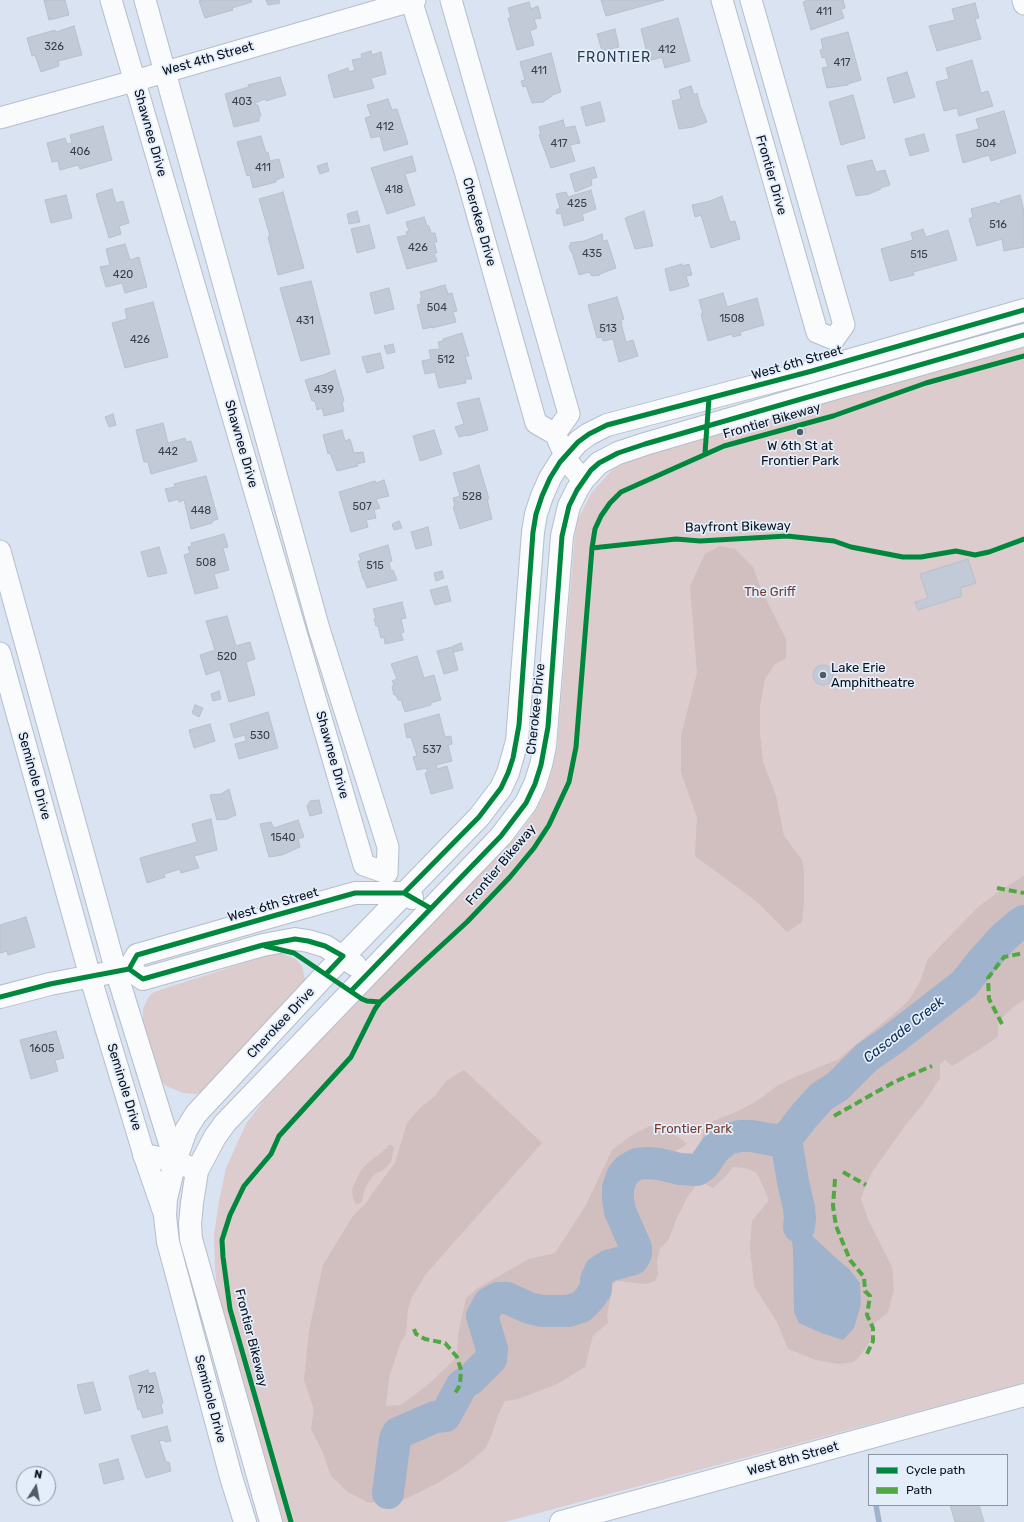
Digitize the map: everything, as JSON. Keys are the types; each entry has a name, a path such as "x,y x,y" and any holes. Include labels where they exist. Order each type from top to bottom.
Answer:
{"main road":[{"name":"West 6th Street","path":"572,449 589,434 607,425 840,362 1024,310"},
{"path":"587,475 599,463 618,453 645,444 1024,335"},
{"name":"Cherokee Drive","path":"165,1216 166,1199 175,1161 186,1130 196,1114 343,956 479,817 500,788 508,773 517,741 519,725 533,532 542,496 550,478 572,449"},
{"name":"Cherokee Drive","path":"192,1203 198,1171 214,1137 225,1123 510,825 526,803 535,784 541,765 548,727 562,536 569,506 587,475"},
{"name":"West 6th Street","path":"123,970 138,955 355,893 404,894 430,908"},
{"path":"0,997 50,984 123,970 143,979 274,942 295,939 325,946 343,956 367,974"},
{"path":"144,1155 175,1161 198,1171"},
{"name":"Seminole Drive","path":"192,1203 190,1224 191,1239 271,1522"},
{"name":"Seminole Drive","path":"165,1216 171,1255 244,1522"},
{"name":"West 8th Street","path":"561,1522 1024,1395"}],"street":[{"name":"Shawnee Drive","path":"111,0 364,865 387,873 388,847 320,629 145,0"},
{"name":"West 4th Street","path":"0,118 134,81 412,0"},
{"name":"Cherokee Drive","path":"412,0 465,171 536,423 555,434"},
{"path":"451,0 569,414 555,434 572,449 571,467 587,475"},
{"name":"Frontier Drive","path":"722,0 816,332 834,340"},
{"path":"751,0 844,325 834,340 846,386"},
{"path":"1023,0 1024,4"},
{"name":"Seminole Drive","path":"0,551 123,970 175,1161"},
{"name":"Seminole Drive","path":"0,653 90,976 144,1155 165,1216"},
{"path":"387,873 404,894"}],"green space":[{"name":"Frontier Park","path":"1024,347 1024,1383 505,1522 281,1522 218,1297 214,1235 226,1168 246,1124 276,1084 520,833 536,810 545,792 552,772 557,749 575,534 578,519 592,492 612,470 624,461 640,455"},
{"path":"275,953 281,953 296,959 302,966 306,983 203,1091 196,1094 183,1093 166,1086 160,1080 143,1024 143,1009 152,993"}],"shaded area":[{"path":"720,546 735,549 753,567 761,589 786,639 786,658 775,664 765,679 760,706 760,733 763,762 776,796 784,836 802,860 804,872 802,922 787,932 756,901 695,856 697,817 681,773 681,736 697,673 690,586 705,554"},
{"path":"1024,875 1024,1000 1013,1007 998,1022 998,1036 952,1066 945,1060 940,1064 940,1078 923,1104 872,1172 861,1199 868,1219 892,1267 894,1290 888,1312 876,1322 872,1328 870,1341 854,1362 839,1364 816,1360 788,1349 777,1322 754,1286 750,1248 752,1221 769,1200 757,1173 746,1168 733,1167 713,1188 699,1181 688,1196 676,1220 669,1239 660,1249 657,1261 658,1274 655,1281 645,1284 617,1281 613,1284 607,1316 608,1323 593,1335 585,1367 557,1384 518,1399 505,1401 485,1449 463,1467 438,1483 401,1501 383,1503 367,1502 348,1492 331,1476 323,1453 311,1429 314,1410 304,1380 309,1331 323,1265 353,1216 366,1203 395,1163 407,1123 420,1108 435,1096 446,1081 464,1070 542,1143 425,1275 412,1297 408,1309 406,1335 401,1341 389,1378 386,1406 401,1405 429,1384 457,1357 458,1335 466,1298 478,1288 529,1259 555,1253 586,1205 612,1150 632,1135 650,1126 664,1129 680,1138 687,1144 676,1151 676,1159 683,1162 698,1155 704,1128 713,1121 734,1113 757,1101 777,1086 795,1077 837,1060 901,1008 909,1000 920,982 928,959 978,907"},
{"path":"389,1145 392,1145 394,1148 391,1162 382,1171 376,1173 372,1177 365,1188 362,1201 360,1204 356,1204 353,1199 352,1189 361,1170"}],"water":[{"path":"799,1227 807,1231 849,1269 860,1283 861,1304 854,1328 843,1340 821,1333 799,1323 794,1312 792,1239 794,1230"}],"building":[{"path":"44,0 65,0 69,15 49,20"},
{"path":"251,0 252,2 232,8 233,10 205,18 199,1"},
{"path":"266,0 279,0 280,3 268,5"},
{"path":"601,0 664,0 606,16"},
{"path":"808,0 843,0 845,8 841,9 844,18 811,30 803,2"},
{"path":"529,2 531,9 538,6 541,18 534,19 537,28 530,31 534,45 517,50 508,18 511,18 508,8"},
{"path":"975,3 979,18 975,19 981,39 937,51 929,26 955,20 952,9"},
{"path":"678,18 690,61 665,68 662,57 649,61 641,29"},
{"path":"74,26 82,55 58,61 59,66 41,72 35,55 32,56 27,38 55,30 56,32"},
{"path":"615,29 619,47 602,51 597,34"},
{"path":"848,32 861,80 848,85 827,88 822,68 828,67 825,57 822,58 820,50 823,49 821,39"},
{"path":"371,51 372,55 381,52 386,74 371,78 374,88 334,98 328,75 348,68 349,72 355,70 352,60 362,58 361,54"},
{"path":"551,53 561,92 552,95 543,102 532,103 526,86 523,87 521,81 525,80 520,62"},
{"path":"972,60 981,93 988,91 993,106 959,116 957,108 944,111 936,82 949,79 946,68"},
{"path":"907,72 915,97 894,103 887,78"},
{"path":"280,77 286,95 266,101 265,99 255,103 258,105 261,116 259,117 259,121 234,127 225,94 249,87 248,85"},
{"path":"691,86 694,95 697,93 701,109 707,122 693,127 679,129 672,101 681,99 679,90"},
{"path":"853,95 865,138 841,145 829,102"},
{"path":"388,99 392,110 397,109 408,144 384,151 380,136 371,138 365,118 371,116 367,105"},
{"path":"600,102 605,121 586,126 581,107"},
{"path":"1004,111 1016,153 991,161 989,155 963,163 956,135 979,129 976,119"},
{"path":"563,120 565,128 575,126 580,143 570,145 575,161 551,168 539,135 541,135 539,127"},
{"path":"103,126 112,160 80,169 78,165 60,170 58,161 52,162 47,143 65,138 67,144 72,143 70,135"},
{"path":"924,134 929,151 910,156 905,139"},
{"path":"261,136 270,161 279,159 284,177 276,180 276,182 253,188 250,175 247,176 237,142"},
{"path":"412,156 416,171 405,174 415,205 387,214 371,168"},
{"path":"872,160 876,172 885,170 890,185 869,194 856,196 847,166"},
{"path":"327,163 329,171 320,174 317,166"},
{"path":"594,167 597,177 591,179 592,185 575,192 570,174"},
{"path":"112,189 116,203 123,201 129,223 119,226 121,234 109,238 96,194"},
{"path":"591,190 596,209 582,214 584,220 564,226 561,213 557,214 556,210 560,208 556,194 566,192 568,197"},
{"path":"283,192 304,268 278,275 268,237 270,236 259,199"},
{"path":"66,195 72,218 51,223 45,200"},
{"path":"1020,195 1024,211 1024,247 1004,251 1002,239 977,246 969,219 973,217 971,209 996,202 997,204 1001,203 1000,201"},
{"path":"722,196 730,222 735,221 740,239 711,248 701,215 695,217 692,205 710,201"},
{"path":"357,211 360,222 349,224 347,214"},
{"path":"644,211 653,246 635,249 625,218"},
{"path":"424,217 431,233 435,233 437,242 434,242 437,253 434,253 437,261 407,269 397,237 407,235 406,232 409,231 406,222"},
{"path":"369,225 375,248 357,253 351,229"},
{"path":"923,229 926,237 948,230 957,260 913,272 914,275 890,281 881,249 913,240 911,233"},
{"path":"602,234 603,241 607,240 616,268 600,275 592,276 589,272 579,275 569,246 571,245 570,243 584,241"},
{"path":"125,244 130,260 139,257 147,287 125,293 122,283 106,287 100,267 110,265 106,249"},
{"path":"682,264 683,266 689,264 692,275 686,276 689,286 670,291 665,269"},
{"path":"311,281 330,354 301,361 280,288"},
{"path":"445,285 448,294 452,293 457,311 453,312 456,322 423,329 417,305 421,304 420,298 422,298 420,292"},
{"path":"389,288 394,309 375,314 370,293"},
{"path":"723,293 727,307 757,298 764,325 740,332 741,335 733,337 732,334 708,341 699,300"},
{"path":"617,297 624,319 621,320 621,323 626,342 633,340 638,356 619,362 613,339 603,341 602,337 597,338 588,305"},
{"path":"153,302 168,357 125,368 112,323 127,319 125,309"},
{"path":"462,333 469,356 465,356 472,379 465,379 466,383 439,388 435,372 425,374 422,361 431,359 429,350 440,349 438,342"},
{"path":"393,344 395,352 387,354 384,346"},
{"path":"380,353 384,368 367,373 362,357"},
{"path":"335,370 344,401 342,402 344,411 324,416 322,408 317,410 315,401 312,401 305,380"},
{"path":"479,398 488,430 459,437 455,427 464,424 457,403"},
{"path":"113,414 116,425 109,427 105,417"},
{"path":"163,423 168,443 185,438 186,442 191,441 197,461 151,474 148,462 144,462 136,430"},
{"path":"805,429 806,433 796,435 795,431"},
{"path":"342,430 345,441 350,439 354,453 363,452 365,462 357,464 358,466 337,471 330,453 328,454 323,435"},
{"path":"434,430 442,454 420,461 413,436"},
{"path":"479,465 489,499 487,499 492,519 460,529 453,507 455,507 453,498 460,496 453,473"},
{"path":"206,476 218,519 212,521 212,523 191,529 184,500 179,502 178,499 169,502 165,489 175,487 174,484"},
{"path":"384,480 389,496 376,499 380,508 374,510 376,518 366,520 368,527 351,532 339,492 375,481 376,483"},
{"path":"399,521 402,528 394,530 392,524"},
{"path":"428,527 432,545 416,549 411,532"},
{"path":"224,534 228,547 223,548 229,570 214,574 218,588 195,594 184,555 190,553 188,547 192,546 191,543"},
{"path":"388,545 392,561 389,562 391,571 393,570 397,580 367,588 358,561 361,561 359,554"},
{"path":"159,547 167,573 148,577 141,552"},
{"path":"968,559 976,583 960,588 962,596 918,610 915,602 928,598 920,574"},
{"path":"442,571 444,578 436,581 434,573"},
{"path":"447,586 451,601 435,605 430,590"},
{"path":"402,602 406,618 401,619 404,632 401,633 403,640 385,644 384,637 381,638 378,626 376,626 374,619 376,619 373,609"},
{"path":"227,616 236,646 250,642 255,659 246,662 255,695 229,702 220,670 206,675 200,655 215,650 206,621"},
{"path":"461,643 463,650 454,652 453,646"},
{"path":"452,647 458,670 444,674 437,651"},
{"path":"417,656 424,678 434,675 441,700 430,703 431,705 405,712 401,700 398,700 396,695 394,695 392,687 394,684 392,681 397,679 391,664"},
{"path":"823,665 830,668 833,675 830,682 823,685 816,682 813,675 816,668"},
{"path":"219,691 221,699 213,701 211,694"},
{"path":"195,705 203,708 199,717 192,713"},
{"path":"268,712 278,748 239,759 235,744 246,741 245,735 234,738 230,724"},
{"path":"439,714 445,737 451,736 452,744 448,745 452,761 436,765 437,769 447,766 453,788 431,794 425,773 428,772 426,768 417,770 413,757 417,756 411,737 407,738 404,724"},
{"path":"210,724 215,741 194,748 189,730"},
{"path":"229,789 236,815 227,819 217,820 210,795 221,794"},
{"path":"319,800 322,813 310,816 307,806 310,801"},
{"path":"211,819 217,850 194,856 199,868 181,873 180,869 164,874 165,877 147,883 140,858 197,842 192,824"},
{"path":"298,820 304,837 298,839 300,847 282,855 269,857 260,824 271,822 274,828"},
{"path":"26,917 35,947 8,955 7,951 0,953 0,925"},
{"path":"56,1031 64,1058 55,1060 58,1071 31,1079 20,1040"},
{"path":"148,1370 149,1374 155,1372 163,1403 161,1404 163,1413 143,1418 140,1409 138,1410 129,1376"},
{"path":"93,1382 101,1410 85,1414 77,1385"},
{"path":"167,1426 171,1441 159,1441 166,1462 169,1462 171,1471 146,1478 131,1436"},
{"path":"118,1459 124,1479 104,1484 99,1464"},
{"path":"950,1506 979,1506 984,1522 955,1522"}],"waterway":[{"name":"Cascade Creek","path":"388,1493 395,1439 398,1433 435,1417 445,1416 462,1385 471,1379 491,1359 492,1349 482,1316 489,1303 498,1298 507,1298 529,1308 542,1311 568,1311 581,1307 589,1299 596,1289 596,1280 600,1271 608,1266 633,1259 636,1254 636,1248 620,1211 618,1199 618,1188 622,1176 628,1169 637,1164 647,1163 680,1169 697,1170 704,1165 715,1149 727,1139 740,1136 752,1136 773,1140 786,1139 821,1097 838,1086 867,1057 893,1039 964,984 1004,937 1024,921"},
{"name":"Cascade Creek","path":"786,1139 799,1208 799,1227"},
{"path":"876,1506 879,1522"}],"marked path":[{"path":"997,888 1024,893"},
{"path":"1002,1024 989,999 988,978 1004,957 1024,953"},
{"path":"834,1116 894,1082 932,1066"},
{"path":"843,1172 866,1185"},
{"path":"835,1179 833,1206 836,1226 850,1260 864,1277 865,1291 870,1296 867,1315 873,1328 873,1341 866,1356"},
{"path":"414,1329 416,1334 425,1339 445,1343 457,1357 461,1370 460,1385 454,1395"}],"cycle path":[{"path":"404,893 479,817 501,788 508,773 513,758 519,725 533,532 536,514 550,478 560,462 578,442 589,434 607,425 812,371 1024,310"},
{"name":"Frontier Bikeway","path":"351,991 501,836 526,803 535,784 541,765 548,727 562,536 569,506 577,490 591,470 599,463 618,453 645,444 1024,335"},
{"name":"Frontier Bikeway","path":"291,1522 230,1309 222,1240 230,1215 244,1186 271,1154 279,1136 351,1057 380,1002 467,922 510,877 534,848 549,825 569,782 576,747 592,548 595,529 601,516 610,503 621,492 724,446 833,416 926,383 1024,356"},
{"path":"705,453 709,398"},
{"name":"Bayfront Bikeway","path":"592,548 676,539 700,541 787,536 834,541 851,547 903,557 921,557 956,551 975,555 989,552 1024,539"},
{"path":"129,969 137,955 355,893 404,893 430,908"},
{"path":"0,997 50,984 129,969 143,979 263,945 295,939 325,946 343,956 326,974"},
{"path":"265,946 294,953 362,999 380,1002"}],"place":[{"name":"W 6th St at Frontier Park","path":"800,432"},
{"name":"Lake Erie Amphitheatre","path":"823,675"}],"district":[{"name":"FRONTIER","path":"614,58"}],"park label":[{"name":"The Griff","path":"770,592"}]}
